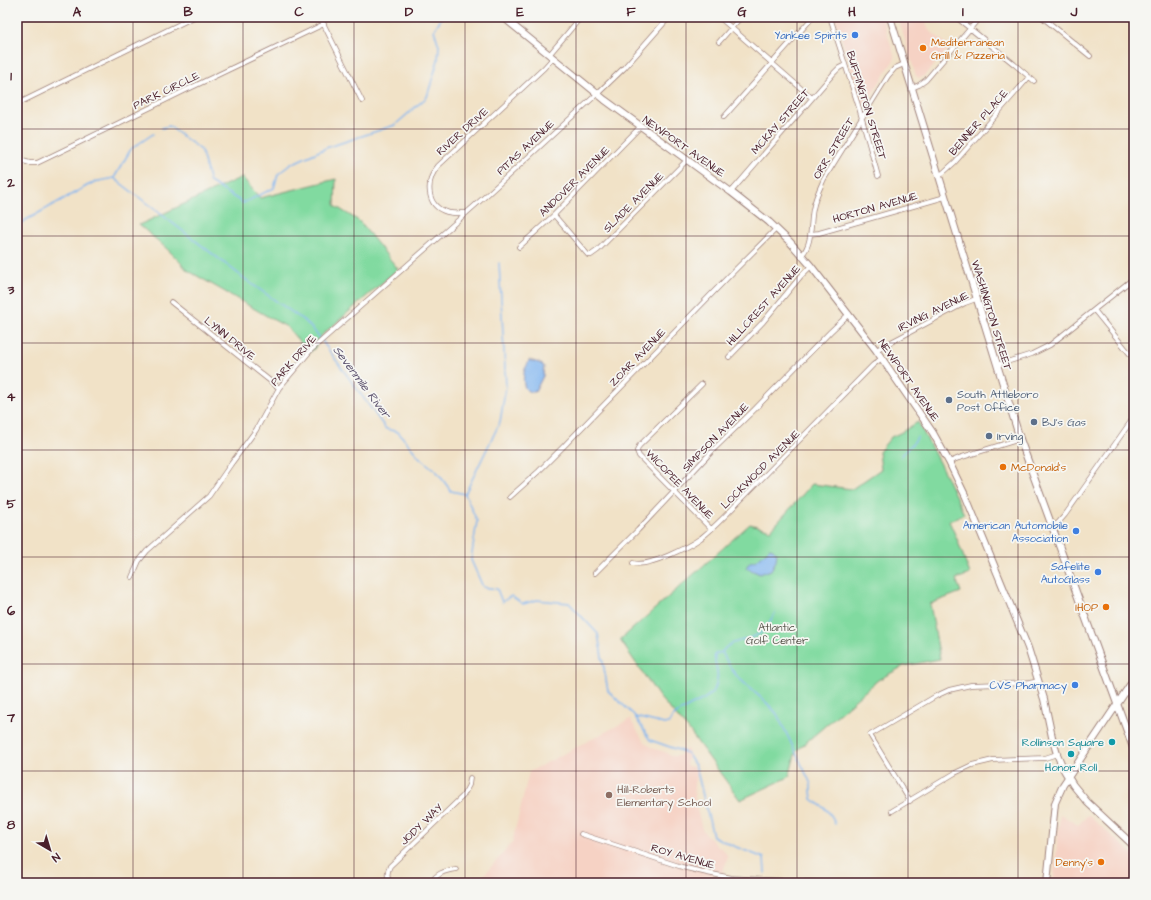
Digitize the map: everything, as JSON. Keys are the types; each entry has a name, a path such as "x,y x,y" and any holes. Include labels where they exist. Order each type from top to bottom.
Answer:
{"main road":[{"name":"NEWPORT AVENUE","path":"501,17 511,20"},
{"name":"NEWPORT AVENUE","path":"504,17 511,20 551,57 640,127 757,211 802,255 849,314 882,358 923,418 949,462 966,497 1022,632 1039,681 1057,754 1068,778 1090,805 1126,838"},
{"name":"WASHINGTON STREET","path":"890,17 1020,439 1134,750"},
{"path":"1047,883 1055,803 1060,790 1134,679"},
{"path":"1126,838 1134,843"},
{"path":"1126,838 1134,846"}],"street":[{"path":"17,104 194,17"},
{"path":"320,17 362,101"},
{"path":"551,57 581,17"},
{"path":"597,94 624,68 669,17"},
{"path":"719,17 812,98"},
{"path":"720,42 741,17"},
{"path":"724,117 813,17"},
{"name":"BUFFINGTON STREET","path":"830,17 862,118 878,176"},
{"path":"956,17 1034,81"},
{"path":"912,88 920,85 926,80 980,17"},
{"path":"1042,17 1090,56"},
{"name":"PARK CIRCLE","path":"17,157 23,161 36,163 324,24"},
{"name":"RIVER DRIVE","path":"466,213 447,212 437,207 431,198 429,187 433,172 544,68 551,57"},
{"name":"ORR STREET","path":"802,255 808,247 813,207 828,172 888,76 895,68 904,64"},
{"name":"MCKAY STREET","path":"731,192 836,70 845,65"},
{"name":"BENNER PLACE","path":"938,176 955,162 1029,77"},
{"name":"PITAS AVENUE","path":"466,213 597,94"},
{"name":"ANDOVER AVENUE","path":"519,247 554,216 640,127"},
{"name":"SLADE AVENUE","path":"554,216 590,255 598,250 687,160"},
{"name":"HORTON AVENUE","path":"810,234 819,233 945,196"},
{"name":"PARK DRIVE","path":"132,578 139,561 147,551 209,496 256,430 279,388 310,350 466,213"},
{"name":"ZOAR AVENUE","path":"510,497 559,452 776,229"},
{"name":"HILLCREST AVENUE","path":"729,357 763,322 811,266"},
{"path":"997,365 1028,356 1044,348 1055,341 1134,278"},
{"name":"IRVING AVENUE","path":"876,350 965,303 976,299"},
{"name":"LYNN DRIVE","path":"171,302 279,388"},
{"path":"1094,310 1134,359"},
{"name":"SIMPSON AVENUE","path":"595,573 638,530 715,448 849,314"},
{"name":"LOCKWOOD AVENUE","path":"633,563 644,564 662,558 695,542 711,529 873,365 882,358"},
{"name":"WICOPEE AVENUE","path":"702,384 639,446 637,451 639,456 711,529"},
{"path":"1051,527 1058,523 1065,515 1134,417"},
{"path":"949,462 1020,439"},
{"path":"910,801 870,735 936,696 949,690 971,685 1029,683 1039,681"},
{"path":"892,811 955,773 972,765 992,760 1045,758 1057,754"},
{"name":"JODY WAY","path":"389,883 387,871 390,866 463,796 469,785 470,778"},
{"name":"ROY AVENUE","path":"581,834 682,867 732,878 830,883"},
{"path":"429,883 440,873 456,869"}],"shaded area":[{"path":"835,17 882,17 895,58 863,108"},
{"path":"898,17 924,17 929,30 950,47 923,77 919,78 916,76"},
{"path":"1134,690 1134,725 1127,704"},
{"name":"Hill-Roberts Elementary School","path":"630,719 643,740 652,748 665,752 671,756 679,756 686,749 688,750 689,755 686,764 687,766 693,767 696,771 694,788 696,806 702,829 718,847 723,849 728,857 719,883 477,883 512,843 529,772"},
{"path":"1060,814 1078,825 1088,815 1134,855 1134,883 1053,883"}],"green space":[{"path":"242,177 260,198 336,179 335,206 359,221 398,269 322,335 314,349 309,353 287,327 187,270 170,252 139,225"},
{"name":"Atlantic Golf Center","path":"918,422 964,514 949,521 970,574 956,579 961,592 930,604 940,659 904,666 878,680 796,751 789,777 740,800 688,729 660,698 620,640 750,524 771,530 812,484 852,489 881,469 879,452 891,437"}],"water":[{"path":"529,360 544,366 543,376 535,392 528,391 524,384 524,372"},
{"path":"770,548 777,553 776,561 771,570 760,574 746,568 750,562 757,560"}],"waterway":[{"path":"162,128 169,126 201,150 210,182 243,203 274,188 278,174 291,164 326,148 395,125 427,97 438,60 439,46 434,30 442,17"},
{"path":"114,178 131,149 153,134"},
{"name":"Sevenmile River","path":"17,225 94,182 114,178 249,282 306,322 320,338 386,429 398,432 420,458 437,472 451,491 465,494 477,521 471,560 483,587 497,589 502,602 511,596 523,604 537,600 569,603 598,634 608,691 634,715 650,740 687,753 696,767 713,836 764,858 765,873"},
{"path":"465,494 500,422 506,386 499,263"},
{"path":"901,457 917,437"},
{"path":"635,717 664,724 669,723 672,717 707,697 712,693 717,683 715,654 722,652 725,648 735,642 759,634 763,631 775,613"},
{"path":"722,652 736,675 777,714 811,784 812,799 829,812 835,824"}],"place":[{"name":"Yankee Spirits","path":"855,35"},
{"name":"Mediterranean Grill & Pizzeria","path":"923,48"},
{"name":"South Attleboro Post Office","path":"949,400"},
{"name":"BJ's Gas","path":"1034,422"},
{"name":"Irving","path":"989,436"},
{"name":"McDonald's","path":"1003,467"},
{"name":"American Automobile Association","path":"1076,531"},
{"name":"Safelite AutoGlass","path":"1098,572"},
{"name":"IHOP","path":"1106,607"},
{"name":"CVS Pharmacy","path":"1075,685"},
{"name":"Rollinson Square","path":"1112,742"},
{"name":"Honor Roll","path":"1071,754"},
{"name":"Hill-Roberts Elementary School","path":"609,795"},
{"name":"Denny's","path":"1101,862"}]}
